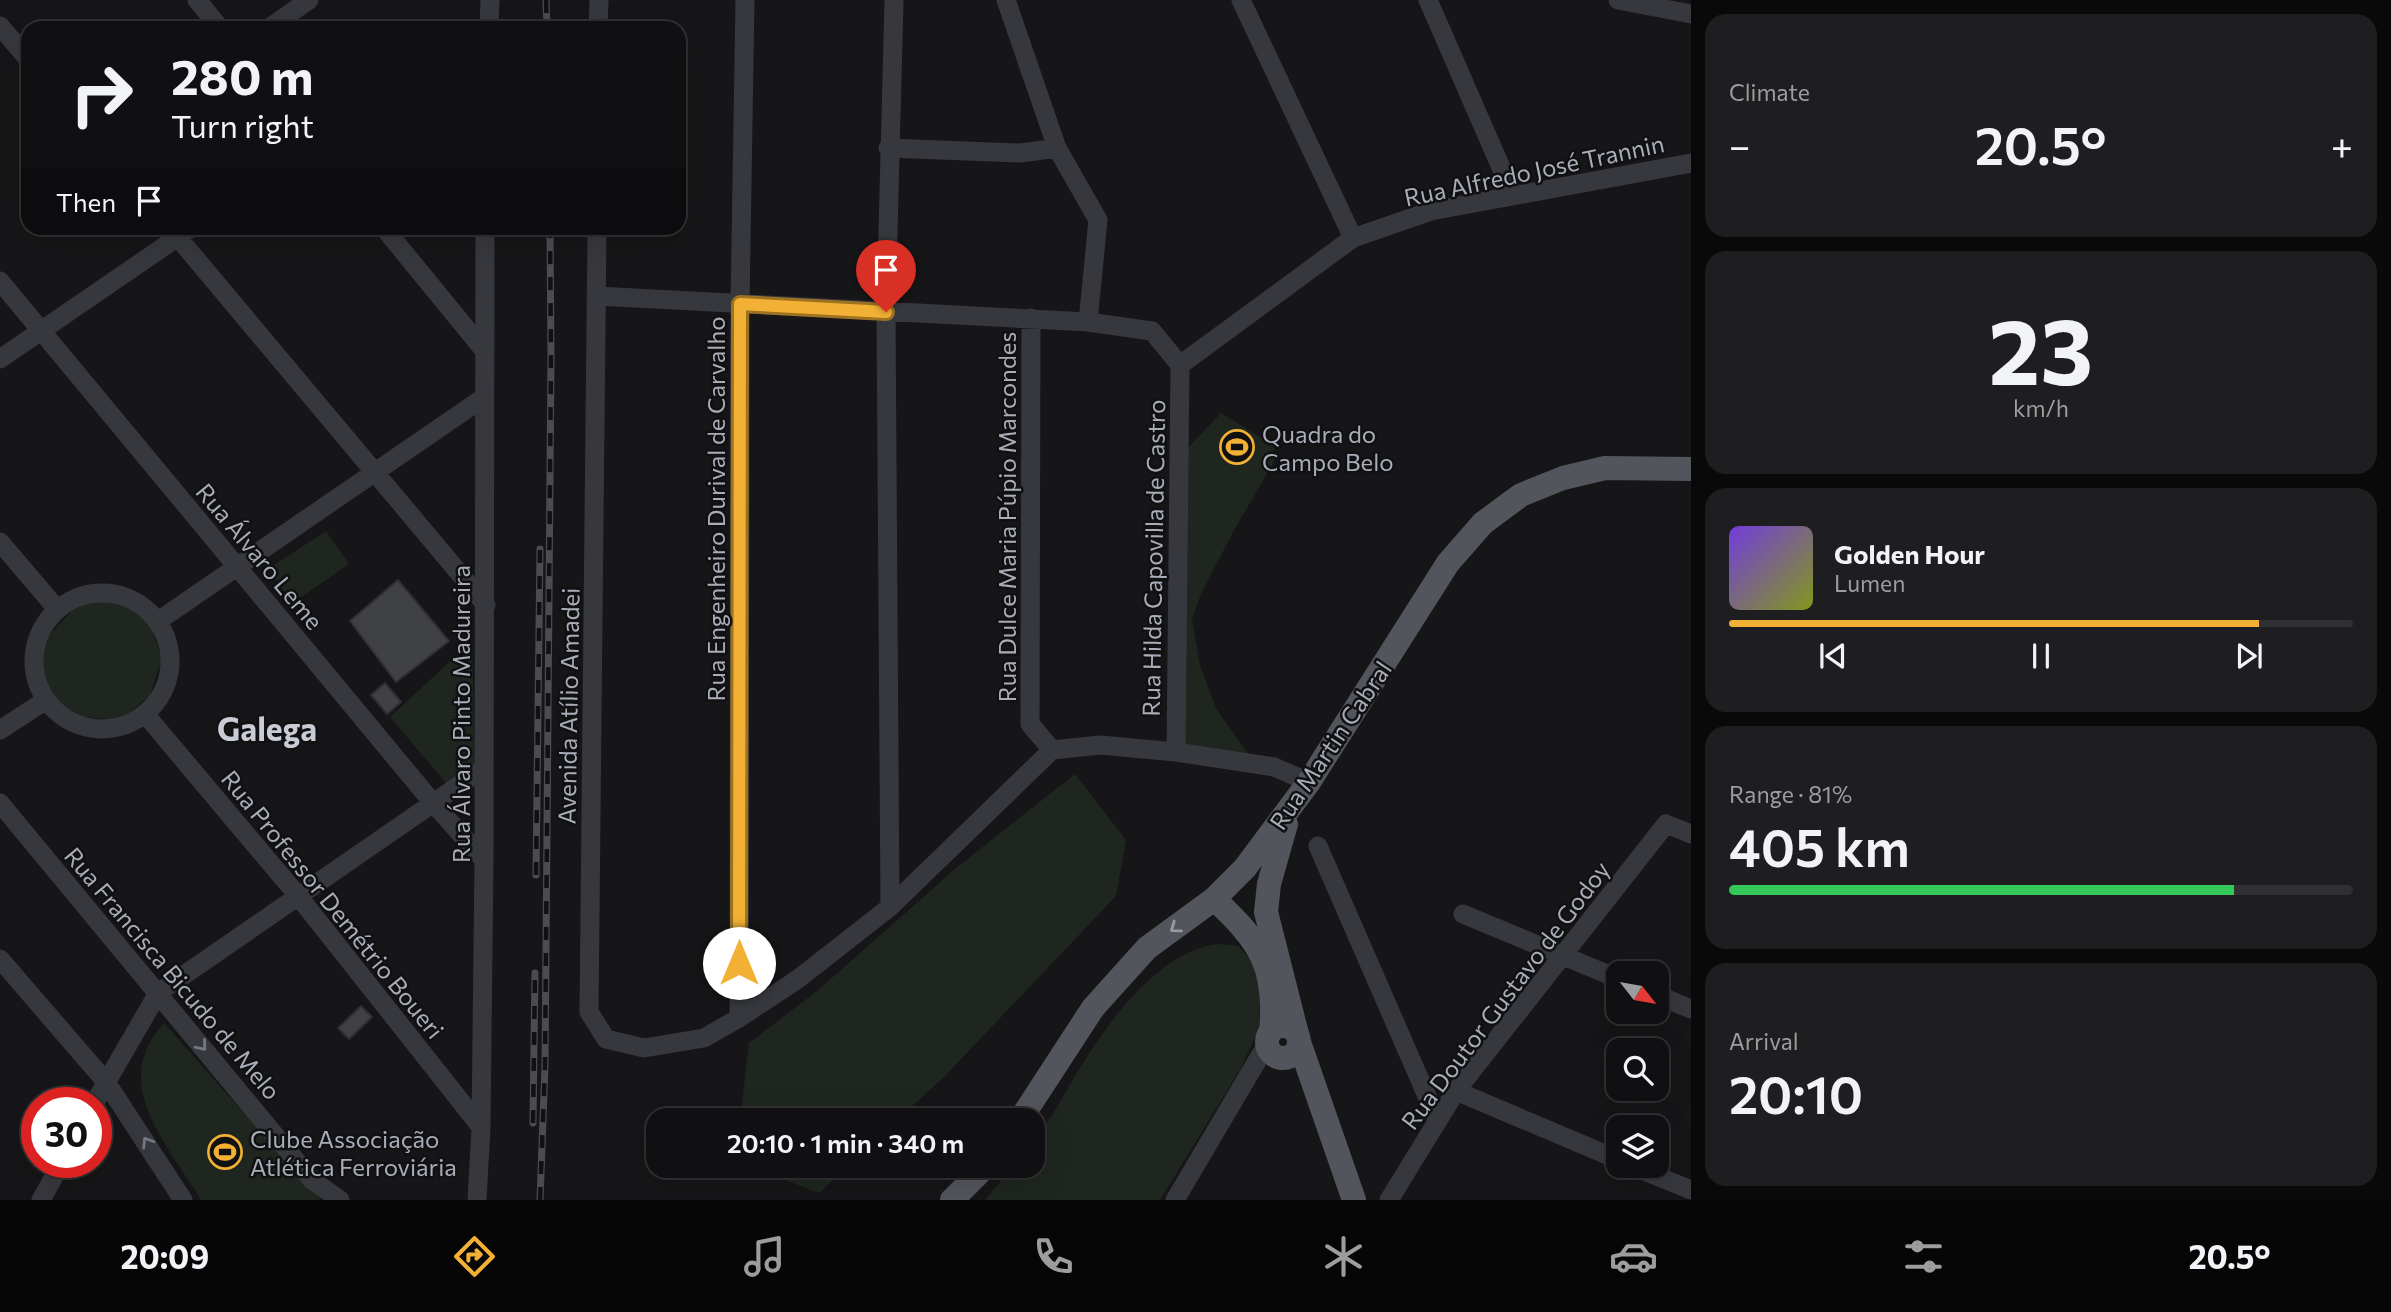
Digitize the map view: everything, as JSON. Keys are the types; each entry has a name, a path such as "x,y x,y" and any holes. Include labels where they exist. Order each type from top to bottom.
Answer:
{"main road":[{"name":"Rua Martin Cabral","path":"1028,1108 1093,1008 1147,948 1214,899 1245,868 1310,782 1448,563 1483,523 1521,495 1563,478 1605,468 1691,469"},
{"path":"1283,1044 1266,912 1269,884 1290,810"},
{"path":"1245,868 1269,884"},
{"path":"1214,899 1258,944 1269,972 1283,1044 1316,1090 1354,1200"},
{"path":"1239,922 1251,922 1266,912"},
{"path":"952,1200 974,1178"}],"street":[{"path":"197,0 214,21"},
{"path":"279,21 309,0"},
{"path":"487,21 489,0"},
{"path":"598,21 599,0"},
{"name":"Rua Engenheiro Durival de Carvalho","path":"739,1018 740,304 745,0"},
{"path":"890,907 886,312 888,148 894,0"},
{"path":"1006,0 1057,148 1098,220 1088,322"},
{"path":"1241,0 1353,238"},
{"path":"1428,0 1513,195"},
{"path":"1618,0 1691,14"},
{"path":"0,26 21,51"},
{"path":"888,148 1021,153 1057,148"},
{"name":"Rua Alfredo José Trannin","path":"1180,366 1353,238 1431,211 1691,163"},
{"path":"0,359 173,235"},
{"path":"184,235 486,605"},
{"path":"390,235 482,349"},
{"name":"Rua Álvaro Pinto Madureira","path":"477,1200 481,1127 484,860 486,605 482,349 485,235"},
{"name":"Avenida Atílio Amadei","path":"597,235 589,1012 606,1040 644,1048 704,1038 739,1018 798,979 890,907 1052,750"},
{"name":"Rua Álvaro Leme","path":"0,281 433,803 484,860"},
{"path":"597,296 1088,322 1152,331 1180,366"},
{"name":"Rua Dulce Maria Púpio Marcondes","path":"1031,318 1030,724 1052,750"},
{"name":"Rua Hilda Capovilla de Castro","path":"1176,752 1180,366"},
{"path":"158,621 483,398"},
{"path":"0,542 57,609"},
{"path":"111,593 137,602 158,621 169,645 170,670 161,694 145,714 120,727 93,729 66,719 46,700 35,678 34,652 42,628 57,609 82,595 111,593"},
{"path":"0,730 46,700"},
{"name":"Rua Professor Demétrio Boueri","path":"145,714 299,897 481,1127"},
{"path":"1052,750 1100,746 1176,752 1274,767 1310,782"},
{"path":"103,1087 158,993 484,768"},
{"name":"Rua Francisca Bicudo de Melo","path":"0,803 312,1180 340,1200"},
{"name":"Rua Doutor Gustavo de Godoy","path":"1389,1200 1437,1119 1457,1091 1666,824 1691,834"},
{"path":"1318,846 1437,1119"},
{"path":"1463,914 1606,974"},
{"path":"0,959 106,1082 183,1200"},
{"path":"1670,1000 1691,1009"},
{"path":"1175,1200 1240,1089 1283,1044"},
{"path":"1457,1091 1606,1154"},
{"path":"41,1200 53,1178"},
{"path":"1662,1178 1691,1190"}],"shaded area":[{"path":"1221,413 1276,447 1270,456 1275,460 1233,532 1201,594 1192,619 1200,665 1216,708 1248,754 1182,747 1186,450"},
{"path":"326,531 349,564 293,603 268,569"},
{"path":"84,598 124,602 149,621 162,658 150,695 122,720 68,716 42,681 42,643"},
{"path":"472,641 475,763 446,783 390,717"},
{"path":"1075,774 1126,840 1116,896 944,1077 910,1108 741,1108 749,1043 817,991 956,868"},
{"path":"1218,944 1238,946 1252,961 1260,989 1259,1029 1241,1068 1160,1200 985,1200 1003,1178 1045,1178 1045,1125 1087,1056 1124,1006 1145,984 1168,965 1192,951"},
{"name":"Clube Associação Atlética Ferroviária","path":"164,1023 321,1200 201,1200 160,1135 142,1091 141,1068 148,1046"},
{"path":"780,1178 836,1178 819,1193"}],"building":[{"path":"398,580 449,641 396,682 350,621"},
{"path":"385,683 401,702 387,714 371,695"},
{"path":"361,1006 372,1017 349,1039 338,1028"}],"railway":[{"path":"546,0 547,21"},
{"path":"540,1200 545,1066 550,235"},
{"path":"536,875 540,549"},
{"path":"533,1123 535,973"}],"place":[{"name":"Quadra do Campo Belo","path":"1237,447"},
{"name":"Clube Associação Atlética Ferroviária","path":"225,1152"}],"district":[{"name":"Galega","path":"267,728"}],"route":[{"path":"739,963 740,304 886,312"}]}
